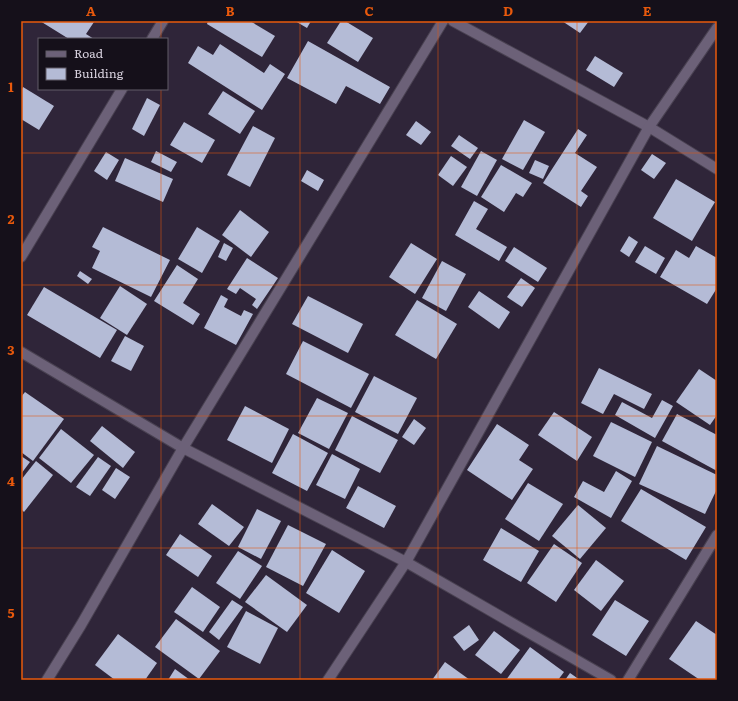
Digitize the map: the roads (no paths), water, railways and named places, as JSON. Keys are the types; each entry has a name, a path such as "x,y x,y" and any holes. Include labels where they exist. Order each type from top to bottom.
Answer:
{"street":[{"path":"153,38 163,21"},
{"path":"47,680 81,625 183,448 443,21"},
{"path":"453,21 649,127 717,169"},
{"path":"328,680 406,562 649,127 717,28"},
{"path":"21,257 121,90"},
{"path":"21,352 183,448 406,562 611,680"},
{"path":"628,680 717,535"}]}
